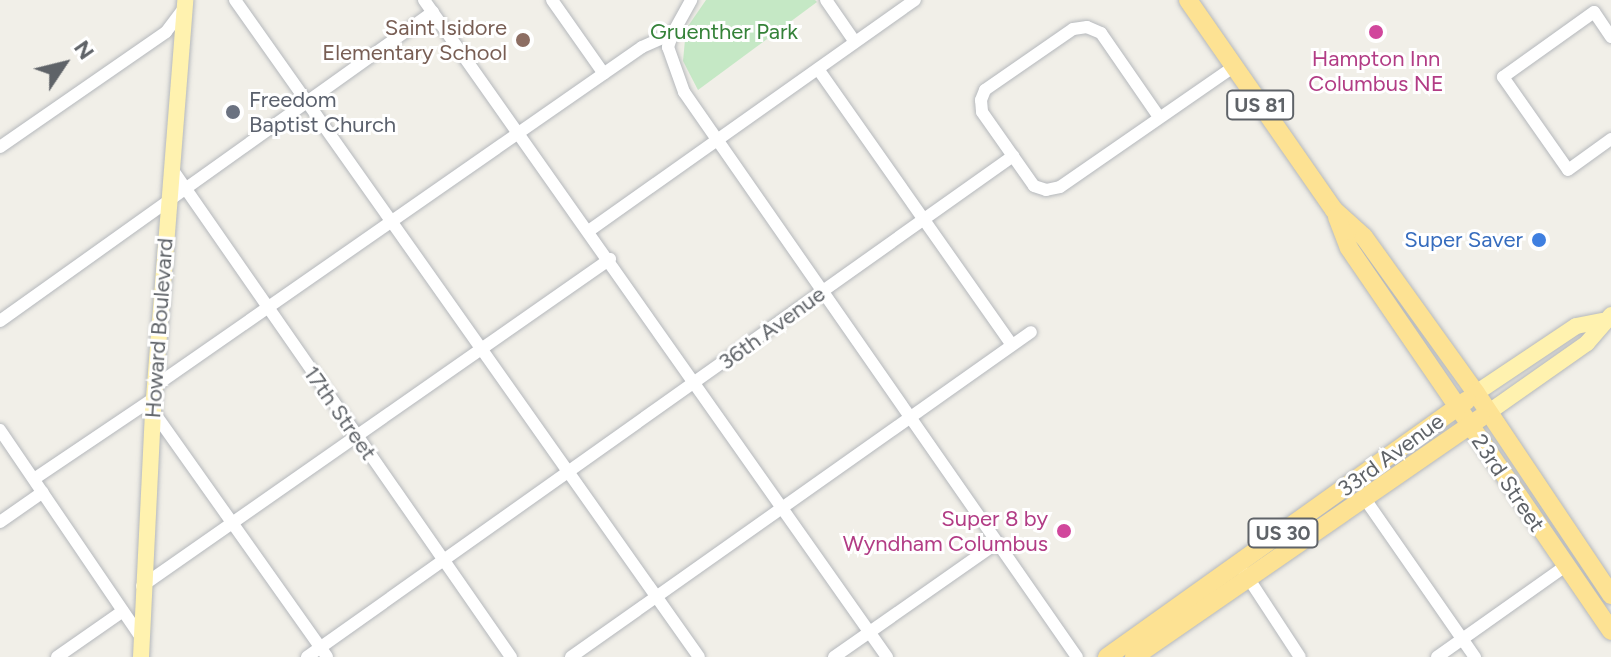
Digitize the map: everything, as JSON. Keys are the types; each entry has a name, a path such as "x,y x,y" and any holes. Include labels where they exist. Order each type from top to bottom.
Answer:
{"highway":[{"name":"23rd Street","path":"1188,0 1334,210 1364,237 1476,393 1611,595"},
{"name":"23rd Street","path":"1334,210 1349,248 1564,567 1611,631"},
{"name":"33rd Avenue","path":"1134,657 1476,393"},
{"name":"33rd Avenue","path":"1107,657 1365,499 1489,412"}],"main road":[{"name":"Howard Boulevard","path":"142,649 142,586 154,398 168,201 187,3"},
{"name":"33rd Avenue","path":"1476,393 1576,326 1607,318"},
{"name":"33rd Avenue","path":"1489,412 1587,343 1607,318"}],"street":[{"path":"235,0 699,657"},
{"path":"424,0 590,230 887,657"},
{"path":"552,0 604,74"},
{"path":"826,0 855,42"},
{"path":"590,230 915,0"},
{"path":"690,1 668,47 684,92 1077,657"},
{"path":"0,147 166,32 187,3"},
{"path":"0,321 433,12"},
{"path":"1611,37 1594,12 1503,77 1568,170 1611,139"},
{"path":"1159,117 1101,33 1073,29 985,90 982,112 1034,186 1060,187 1233,67"},
{"path":"34,479 154,398 269,311 518,134 604,74 673,33"},
{"path":"818,69 1012,345"},
{"name":"36th Avenue","path":"307,657 324,652 442,560 1013,156"},
{"name":"17th Street","path":"172,169 511,657"},
{"path":"142,586 610,259"},
{"path":"571,657 1031,332"},
{"path":"154,398 234,524 324,652"},
{"path":"0,430 123,611 142,649"},
{"path":"0,522 43,492"},
{"path":"1365,499 1475,657"},
{"path":"834,657 998,542"},
{"path":"1437,657 1564,567"},
{"path":"1243,571 1300,657"},
{"path":"57,657 123,611"}],"green space":[{"name":"Gruenther Park","path":"706,0 817,2 698,90 683,61 686,29"}],"place":[{"name":"Hampton Inn Columbus NE","path":"1376,32"},
{"name":"Saint Isidore Elementary School","path":"523,40"},
{"name":"Freedom Baptist Church","path":"233,112"},
{"name":"Super Saver","path":"1539,240"},
{"name":"Super 8 by Wyndham Columbus","path":"1064,531"}]}
